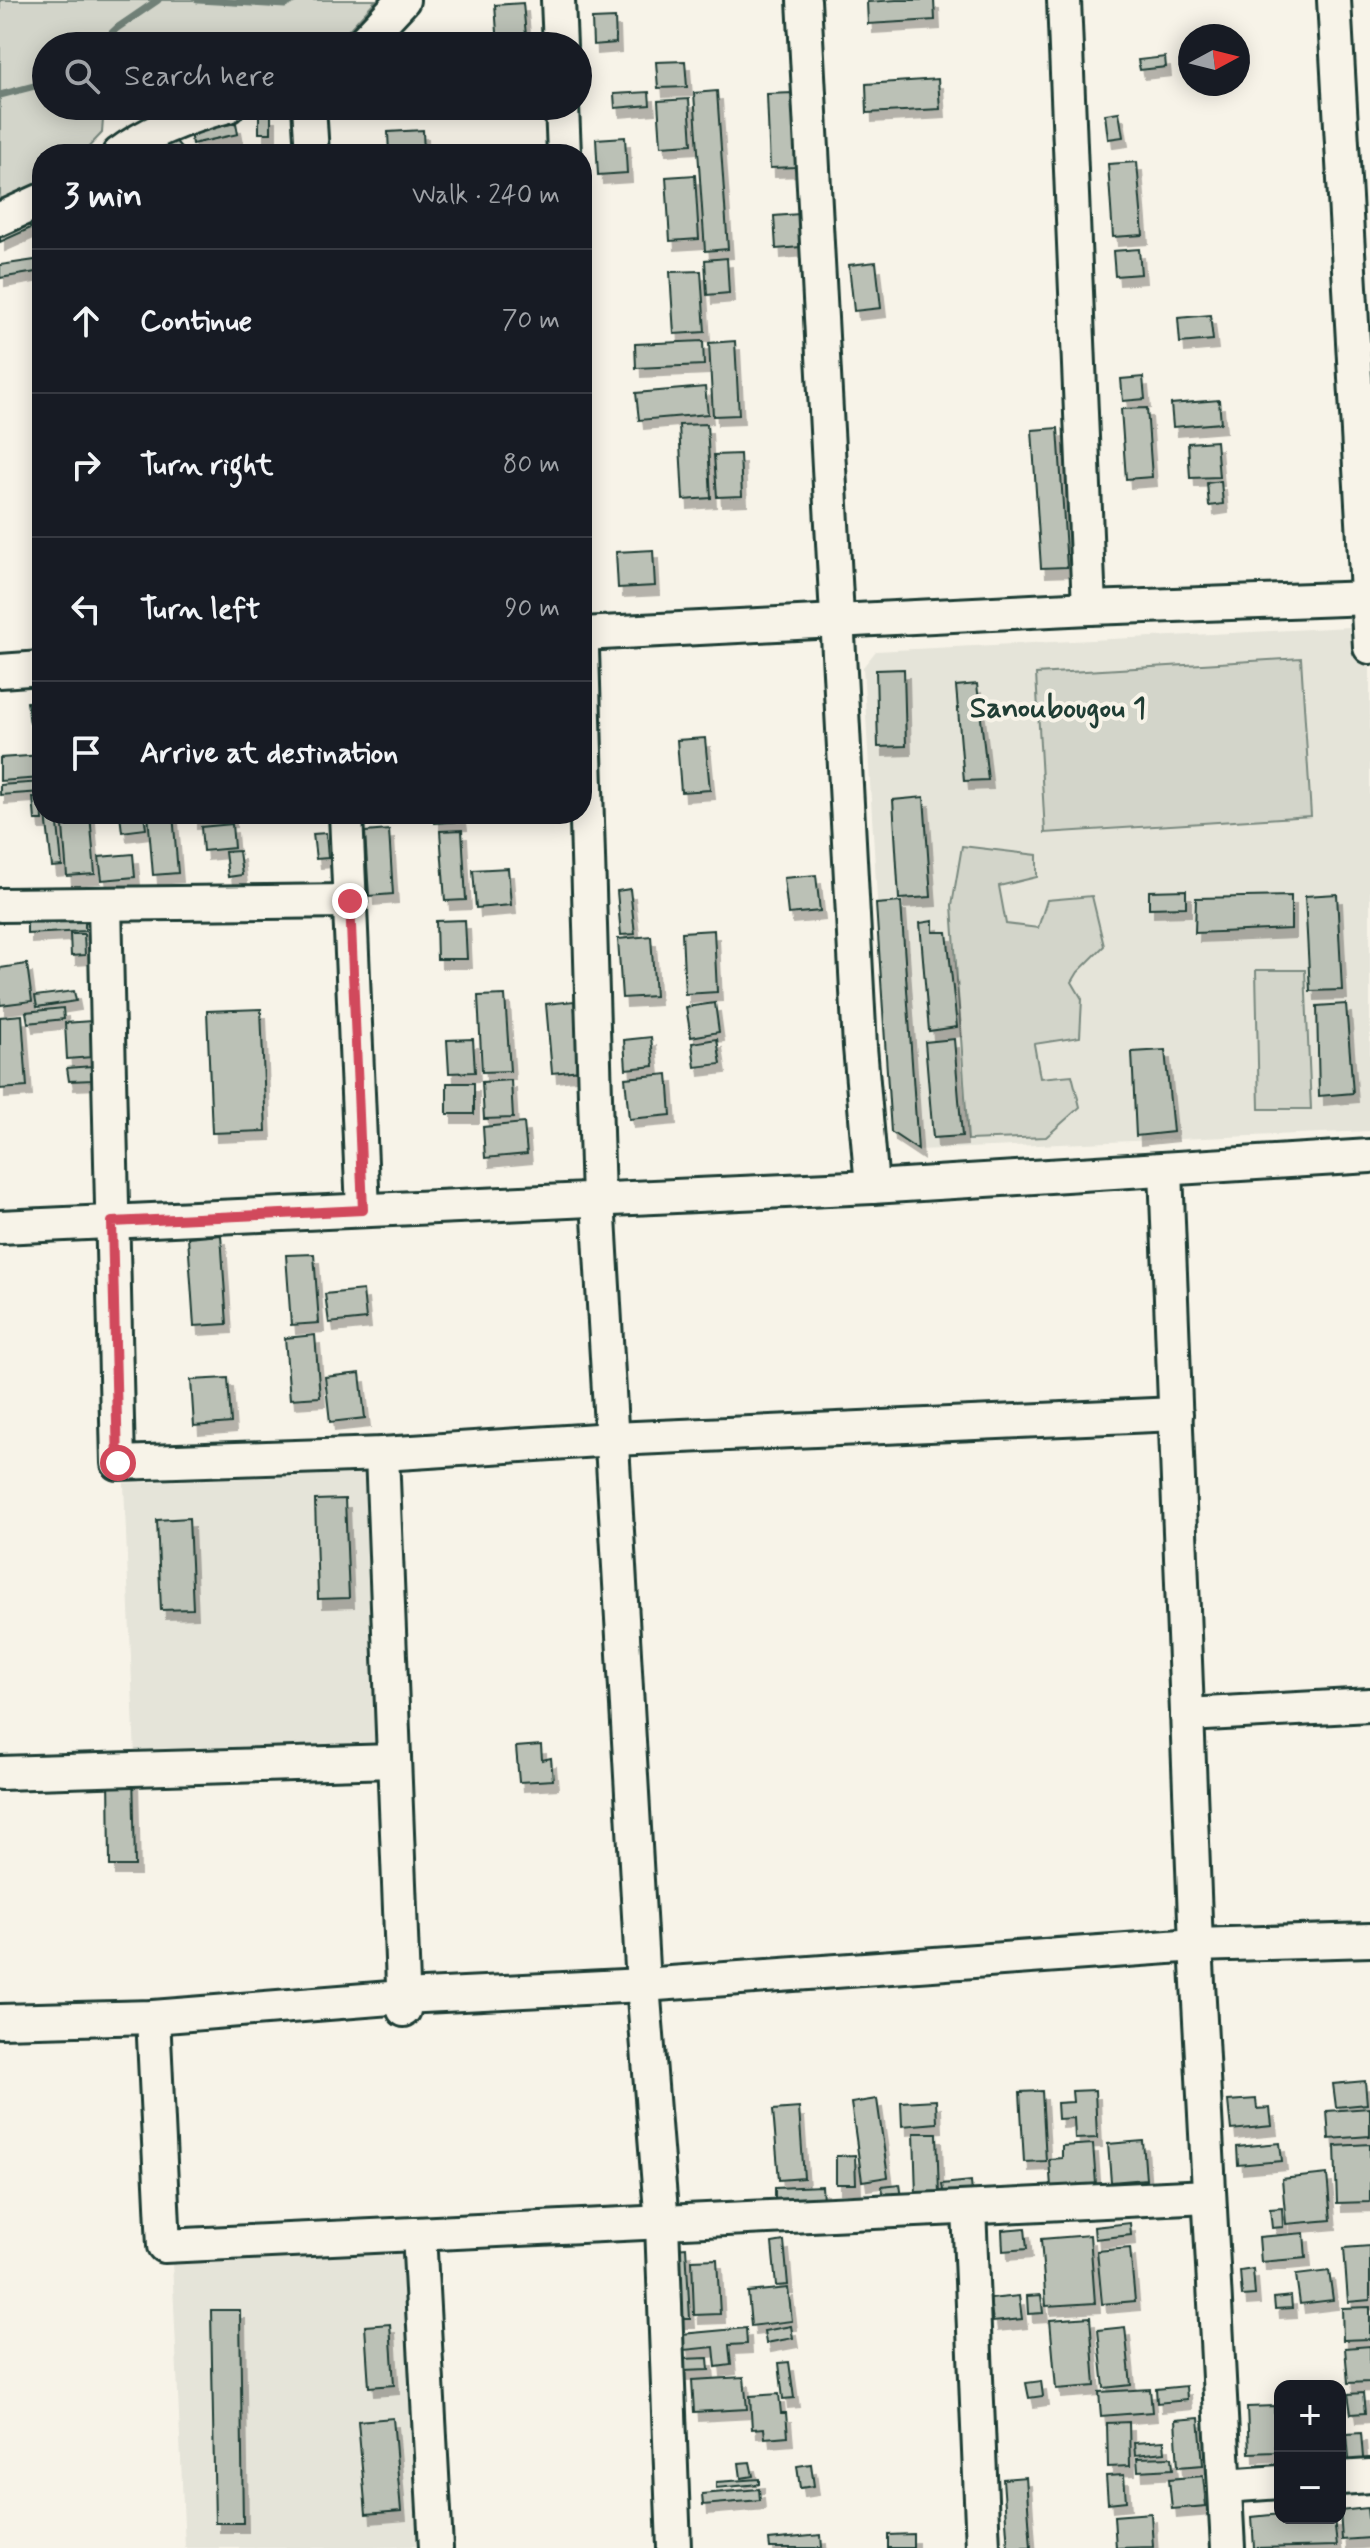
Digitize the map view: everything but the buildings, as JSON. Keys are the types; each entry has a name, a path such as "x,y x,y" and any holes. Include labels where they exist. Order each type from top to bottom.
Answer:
{"street":[{"path":"373,32 403,0"},
{"path":"558,0 559,32"},
{"path":"804,0 860,1047 872,1187"},
{"path":"1064,0 1089,608"},
{"path":"1334,0 1370,647"},
{"path":"132,144 186,120"},
{"path":"310,120 311,144"},
{"path":"563,120 564,144"},
{"path":"0,219 32,205"},
{"path":"592,634 1089,608 1368,598"},
{"path":"0,671 32,669"},
{"path":"346,824 363,1210"},
{"path":"587,824 598,1200 643,1985 662,2224 674,2548"},
{"path":"0,905 350,901"},
{"path":"105,904 118,1463 382,1454 613,1439 1176,1414"},
{"path":"0,1227 872,1187 1370,1156"},
{"path":"1166,1170 1196,1945 1228,2548"},
{"path":"382,1454 404,2004"},
{"path":"1187,1715 1370,1705"},
{"path":"0,1773 393,1761"},
{"path":"0,2021 153,2017 404,2004 1196,1945 1370,1940"},
{"path":"153,2017 164,2246 1208,2196"},
{"path":"969,2208 983,2548"},
{"path":"419,2234 436,2548"},
{"path":"1346,2478 1370,2476"},
{"path":"1225,2486 1274,2482"}],"shaded area":[{"path":"0,0 376,0 347,32 32,32 32,120 103,120 102,133 92,144 32,144 32,192 0,209"},
{"path":"1370,626 1370,1131 918,1150 891,1132 863,667 876,651"},
{"path":"1301,658 1311,816 1045,833 1036,674"},
{"path":"962,846 1037,855 1037,877 999,886 1006,924 1038,928 1047,900 1092,896 1104,946 1072,982 1082,999 1080,1037 1034,1044 1040,1078 1072,1075 1080,1107 1046,1137 968,1140 952,905"},
{"path":"1256,970 1305,970 1311,1109 1259,1109"},
{"path":"373,1473 382,1749 135,1759 124,1483"},
{"path":"408,2249 418,2546 185,2548 172,2261"}],"waterway":[{"path":"113,32 158,0"},
{"path":"198,0 285,5 294,0"},
{"path":"0,95 32,87"}],"district":[{"name":"Sanoubougou 1","path":"1058,707"}],"route":[{"path":"118,1463 112,1222 363,1210 350,901"}]}
